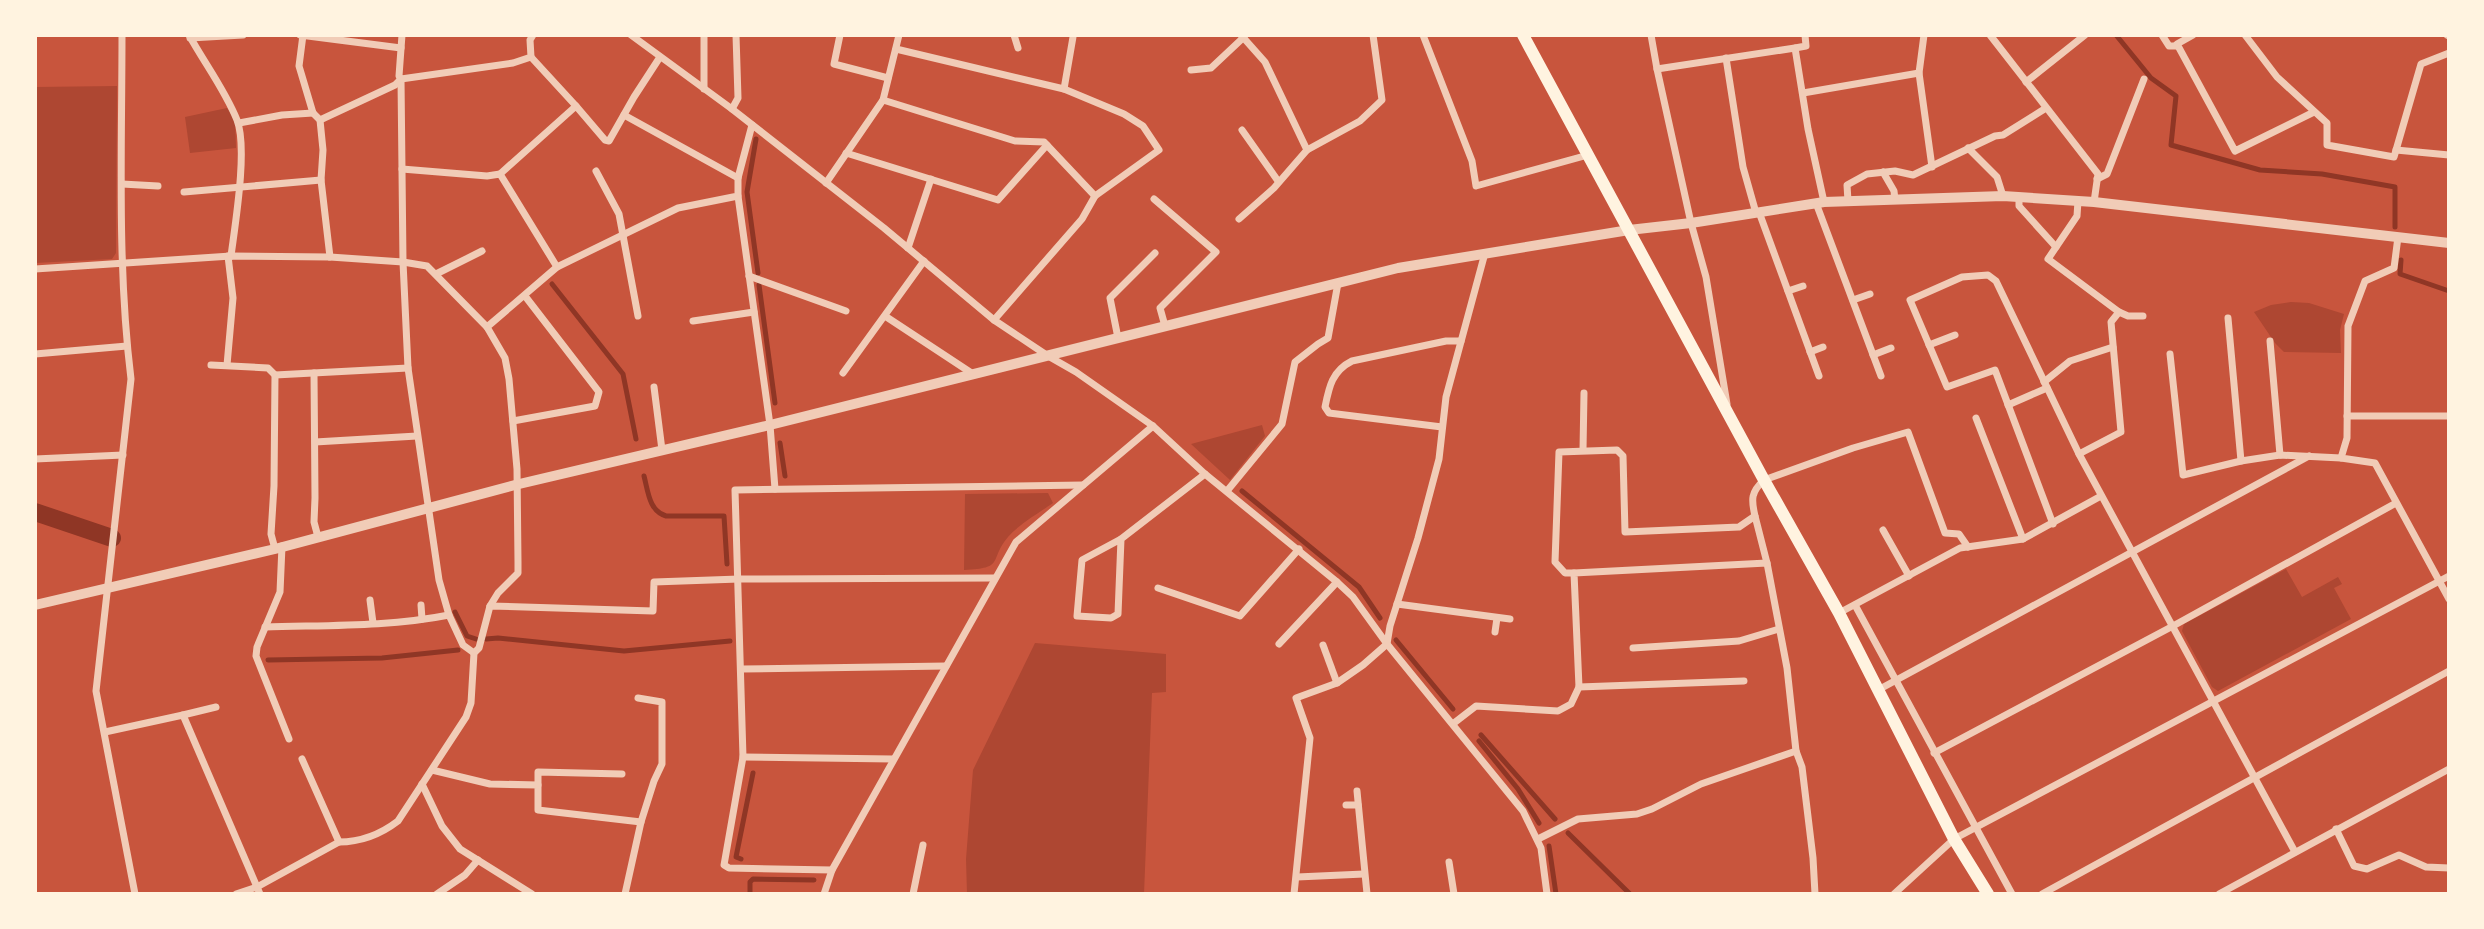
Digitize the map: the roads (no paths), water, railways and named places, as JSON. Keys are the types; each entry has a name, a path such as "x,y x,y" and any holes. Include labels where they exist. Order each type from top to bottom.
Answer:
{"main road":[{"path":"1523,35 1839,613 1954,839 1988,894"}],"street":[{"path":"122,35 123,264 131,379 96,691 135,894"},
{"path":"190,36 243,35"},
{"path":"330,257 321,180 323,150 320,120 313,113 299,66 301,35 401,48"},
{"path":"402,35 399,76 408,368 439,580 449,615 463,645 474,653"},
{"path":"533,35 530,40 531,57 605,140 610,141 660,57"},
{"path":"631,35 732,109 908,248 994,320 1076,372 1153,426 1205,474 1299,549 1353,597 1387,644 1523,811 1538,839 1544,860 1547,894"},
{"path":"704,35 704,89"},
{"path":"732,109 738,98 736,35"},
{"path":"840,35 834,64 888,78"},
{"path":"826,183 883,100 898,35"},
{"path":"1014,35 1018,48"},
{"path":"1239,219 1274,188 1307,150 1360,121 1382,100 1373,35"},
{"path":"1423,35 1472,160 1476,186 1588,155"},
{"path":"1651,35 1691,223 1706,277 1728,413"},
{"path":"1657,69 1807,46 1805,35"},
{"path":"1924,35 1919,73 1931,167"},
{"path":"1990,35 2098,174 2094,202"},
{"path":"2026,82 2085,35"},
{"path":"2162,35 2169,46 2178,46"},
{"path":"2193,35 2176,44 2235,151 2314,112"},
{"path":"2245,35 2277,77 2326,123 2326,145 2394,157 2421,64 2449,53"},
{"path":"190,36 214,73 239,123 240,188 229,256 233,298 227,365"},
{"path":"1191,70 1211,68 1242,36 1265,62 1307,150"},
{"path":"1064,89 1073,37"},
{"path":"1796,48 1820,203 1881,376"},
{"path":"895,49 1064,89 1124,114 1143,126 1159,150 1096,196 1082,219 994,320"},
{"path":"320,120 395,85 401,79 513,63 531,57"},
{"path":"1726,58 1743,167 1819,376"},
{"path":"1803,93 1919,73"},
{"path":"2097,179 2107,174 2144,79"},
{"path":"883,100 1015,141 1044,142 1096,196"},
{"path":"402,169 487,176 500,174 576,106"},
{"path":"1848,201 1847,185 1867,174 1905,172 1913,175 1995,136 2003,135 2046,108"},
{"path":"239,123 313,113"},
{"path":"624,115 738,178"},
{"path":"752,125 738,178 738,196 770,425 775,489"},
{"path":"1242,131 1278,181"},
{"path":"846,153 998,200 1047,145"},
{"path":"1968,148 1997,177 2003,196"},
{"path":"2396,150 2449,155"},
{"path":"596,171 619,214 638,316"},
{"path":"1883,172 1894,191 1895,200"},
{"path":"500,174 557,267"},
{"path":"908,248 931,179"},
{"path":"184,192 321,180"},
{"path":"122,184 158,186"},
{"path":"487,327 557,267 678,208 738,196"},
{"path":"36,601 279,548 516,485 974,375 1398,268 1629,230 1820,203 2003,196 2094,202 2449,243"},
{"path":"2019,197 2019,206 2056,247"},
{"path":"1154,199 1216,252 1160,308 1165,326"},
{"path":"2078,201 2077,216 2048,259 2119,312 2128,316 2143,316"},
{"path":"2341,458 2347,438 2348,326 2365,281 2394,268 2398,237"},
{"path":"436,274 482,251"},
{"path":"1118,338 1110,298 1155,253"},
{"path":"1294,894 1310,737 1296,698 1337,683 1387,644 1439,459 1446,397 1485,253"},
{"path":"35,269 229,256 330,257 427,265 487,327 505,358 517,469 518,573 498,593 490,606 479,648 474,653 471,703 466,717 398,821 354,842 339,842 258,890 236,894"},
{"path":"844,373 924,261"},
{"path":"2053,524 1995,370 1947,387 1910,300 1962,277 1989,275 1996,281 2079,454 2295,852"},
{"path":"750,276 846,311"},
{"path":"1227,491 1282,424 1295,362 1328,338 1338,283"},
{"path":"1788,291 1803,286"},
{"path":"1853,300 1870,294"},
{"path":"513,421 595,406 599,392 525,296"},
{"path":"693,321 754,312"},
{"path":"2079,454 2121,432 2111,322 2119,312"},
{"path":"885,316 974,375"},
{"path":"2228,318 2241,461"},
{"path":"1929,345 1955,335"},
{"path":"1442,427 1329,414 1325,407 1329,386 1339,369 1357,359 1446,341 1461,341"},
{"path":"2270,341 2280,455"},
{"path":"35,354 127,346"},
{"path":"1810,352 1823,347"},
{"path":"2008,405 2045,385 2070,360 2113,347"},
{"path":"1873,355 1891,348"},
{"path":"2170,354 2183,475 2280,455 2341,458 2375,463 2449,599"},
{"path":"211,365 268,368 275,375 271,534 279,548 280,592 265,626 256,656 289,739"},
{"path":"275,375 408,368"},
{"path":"314,373 314,522 318,537"},
{"path":"654,387 662,450"},
{"path":"1583,450 1584,393"},
{"path":"2347,416 2449,416"},
{"path":"1976,418 2023,539"},
{"path":"824,894 832,870 1016,542 1153,426"},
{"path":"1815,894 1813,858 1802,767 1796,751 1791,691 1767,564 1751,501 1752,490 1764,480 1853,448 1908,432 1945,533 1959,534 1968,547"},
{"path":"314,442 417,436"},
{"path":"1755,516 1739,527 1625,533 1623,456 1617,450 1559,452 1555,562 1565,573 1767,564"},
{"path":"35,459 123,455"},
{"path":"1878,690 2309,456"},
{"path":"1121,538 1118,614 1111,618 1077,615 1082,560 1121,538 1205,474"},
{"path":"832,870 729,868 724,865 743,757 735,490 1083,485"},
{"path":"1839,613 1960,548 2023,539 2101,496"},
{"path":"1934,753 2396,503"},
{"path":"1883,530 1909,576"},
{"path":"1158,588 1240,616 1299,549"},
{"path":"1454,723 1476,706 1558,711 1572,704 1579,687 1574,573"},
{"path":"1894,894 1954,839 2449,576"},
{"path":"490,606 653,611 654,582 995,578"},
{"path":"1279,644 1337,582"},
{"path":"370,600 373,623"},
{"path":"1398,604 1510,619"},
{"path":"421,605 422,619"},
{"path":"1855,605 2012,894"},
{"path":"265,626 373,623 449,615"},
{"path":"1495,632 1497,618"},
{"path":"1633,648 1739,641 1779,629"},
{"path":"1323,645 1337,683"},
{"path":"742,669 946,666"},
{"path":"2042,894 2449,671"},
{"path":"1579,687 1744,681"},
{"path":"625,894 642,822 662,764 663,702 638,698"},
{"path":"105,732 216,707"},
{"path":"183,715 258,890"},
{"path":"1538,839 1578,819 1637,814 1652,809 1701,784 1796,751"},
{"path":"743,757 893,759"},
{"path":"302,759 339,842"},
{"path":"2219,894 2449,769"},
{"path":"432,770 490,785 538,785"},
{"path":"622,774 538,772 538,810 642,822"},
{"path":"422,783 452,841 460,849 532,894"},
{"path":"1357,791 1367,894"},
{"path":"1346,805 1358,804"},
{"path":"2336,829 2354,866 2367,869 2399,855 2426,867 2449,868"},
{"path":"913,894 923,845"},
{"path":"437,894 464,875 478,860"},
{"path":"1449,862 1454,894"},
{"path":"1297,877 1364,874"}],"waterway":[{"path":"2116,35 2151,78 2176,96 2171,145 2260,170 2322,174 2395,187 2395,227"},
{"path":"756,139 747,192 758,273"},
{"path":"2401,260 2400,274 2449,291"},
{"path":"552,284 623,374 636,439"},
{"path":"759,285 775,403"},
{"path":"780,443 785,476"},
{"path":"644,476 650,500 660,513 666,516 724,516 727,564"},
{"path":"1242,491 1359,587 1380,618"},
{"path":"35,512 112,538"},
{"path":"455,612 467,636 476,639"},
{"path":"486,639 624,651 730,641"},
{"path":"1396,640 1453,709"},
{"path":"268,660 382,658 458,650"},
{"path":"1481,735 1555,819"},
{"path":"1479,741 1518,789 1539,823"},
{"path":"741,859 736,857 753,773"},
{"path":"1568,833 1630,894"},
{"path":"1549,846 1556,894"},
{"path":"750,894 750,882 753,879 814,880"}]}
